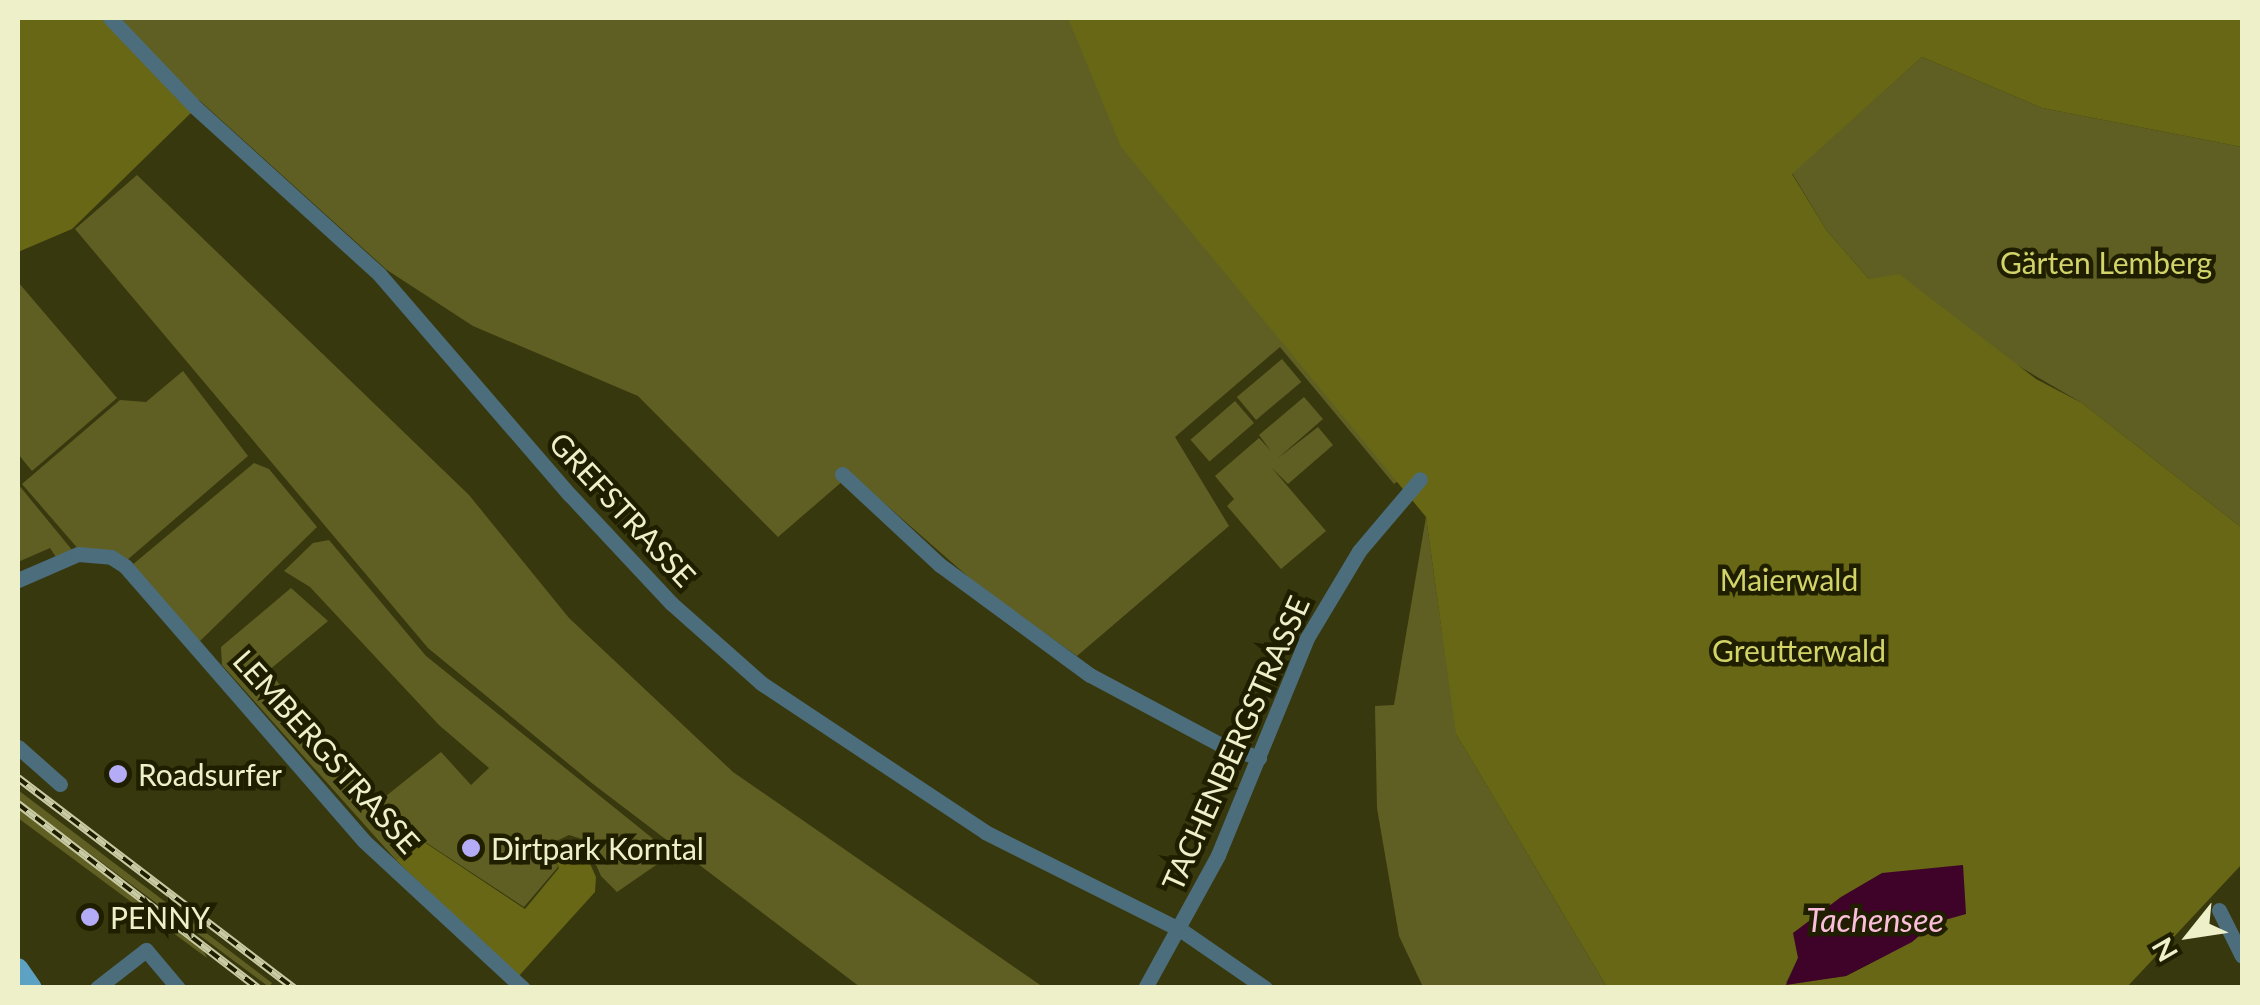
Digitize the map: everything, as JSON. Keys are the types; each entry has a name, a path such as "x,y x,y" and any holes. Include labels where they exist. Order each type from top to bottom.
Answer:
{"main road":[{"path":"18,968 32,988"}],"street":[{"name":"GREFSTRASSE","path":"110,18 196,108 379,274 582,508 671,603 761,684 985,832 1181,930 1265,988"},
{"path":"842,474 940,565 1090,676 1223,746 1258,758"},
{"name":"TACHENBERGSTRASSE","path":"1144,988 1181,930 1307,638 1359,551 1420,479"},
{"name":"LEMBERGSTRASSE","path":"18,580 92,552 125,566 364,841 523,988"},
{"path":"18,747 60,784"},
{"path":"2219,910 2242,956"},
{"path":"97,988 146,950 178,988"}],"green space":[{"name":"Greutterwald","path":"18,18 2232,18 1926,33 1759,177 2123,987 1959,987 1456,734 1607,987 1423,987 1399,936 1377,808 1375,706 1394,705 1426,517 1443,639 1425,460 1394,484 1280,347 1175,437 1229,526 1077,656 981,588 851,474 778,537 638,396 473,326 387,270 199,100 78,220"},
{"path":"18,18 110,18 196,108 72,229 18,252"},
{"name":"Maierwald","path":"1068,18 2242,18 2242,147 2042,108 1922,57 1792,174 1827,231 1869,279 1899,274 2036,379 2082,403 2242,528 2242,864 2127,987 1607,987 1456,734 1426,517 1121,147","holes":["1963,865 1966,914 1934,923 1912,942 1846,976 1786,983 1798,958 1925,870"]},
{"name":"Gärten Lemberg","path":"1922,57 2042,108 2242,147 2242,528 2082,403 1869,279 1827,231 1792,173"},
{"path":"137,175 469,495 569,618 733,772 1043,987 860,987 593,784 428,648 75,229"},
{"path":"18,282 117,398 32,471 18,454"},
{"path":"1282,359 1301,382 1256,420 1237,397"},
{"path":"183,371 248,456 126,561 80,551 22,484 120,400 146,402"},
{"path":"1304,397 1323,419 1277,459 1318,427 1333,445 1288,484 1271,467 1326,531 1281,569 1227,506 1234,499 1215,476 1259,438 1271,451 1259,435"},
{"path":"1235,401 1254,423 1209,462 1190,440"},
{"path":"254,463 269,469 317,527 200,641 131,566"},
{"path":"18,484 72,550 56,557 50,548 18,562"},
{"path":"329,540 426,656 672,854 617,892 601,876 585,840 569,835 548,845 558,867 524,907 419,838 396,860 222,665 221,647 291,588 328,621 268,671 328,741 326,751 376,804 441,752 471,785 489,768 439,725 310,587 284,571 313,543"},
{"path":"18,790 272,983 269,987 18,800"},
{"path":"18,809 203,950 207,958 18,818"},
{"path":"418,838 525,909 559,868 550,848 580,841 596,877 595,892 517,978 396,860"}],"water":[{"name":"Tachensee","path":"1963,865 1966,914 1934,923 1912,942 1846,976 1786,985 1798,958 1793,933 1841,897 1882,873"}],"railway":[{"path":"18,778 294,988"},
{"path":"18,804 258,988"}],"place":[{"name":"Roadsurfer","path":"118,774"},
{"name":"Dirtpark Korntal","path":"471,848"},
{"name":"PENNY","path":"90,917"}]}
